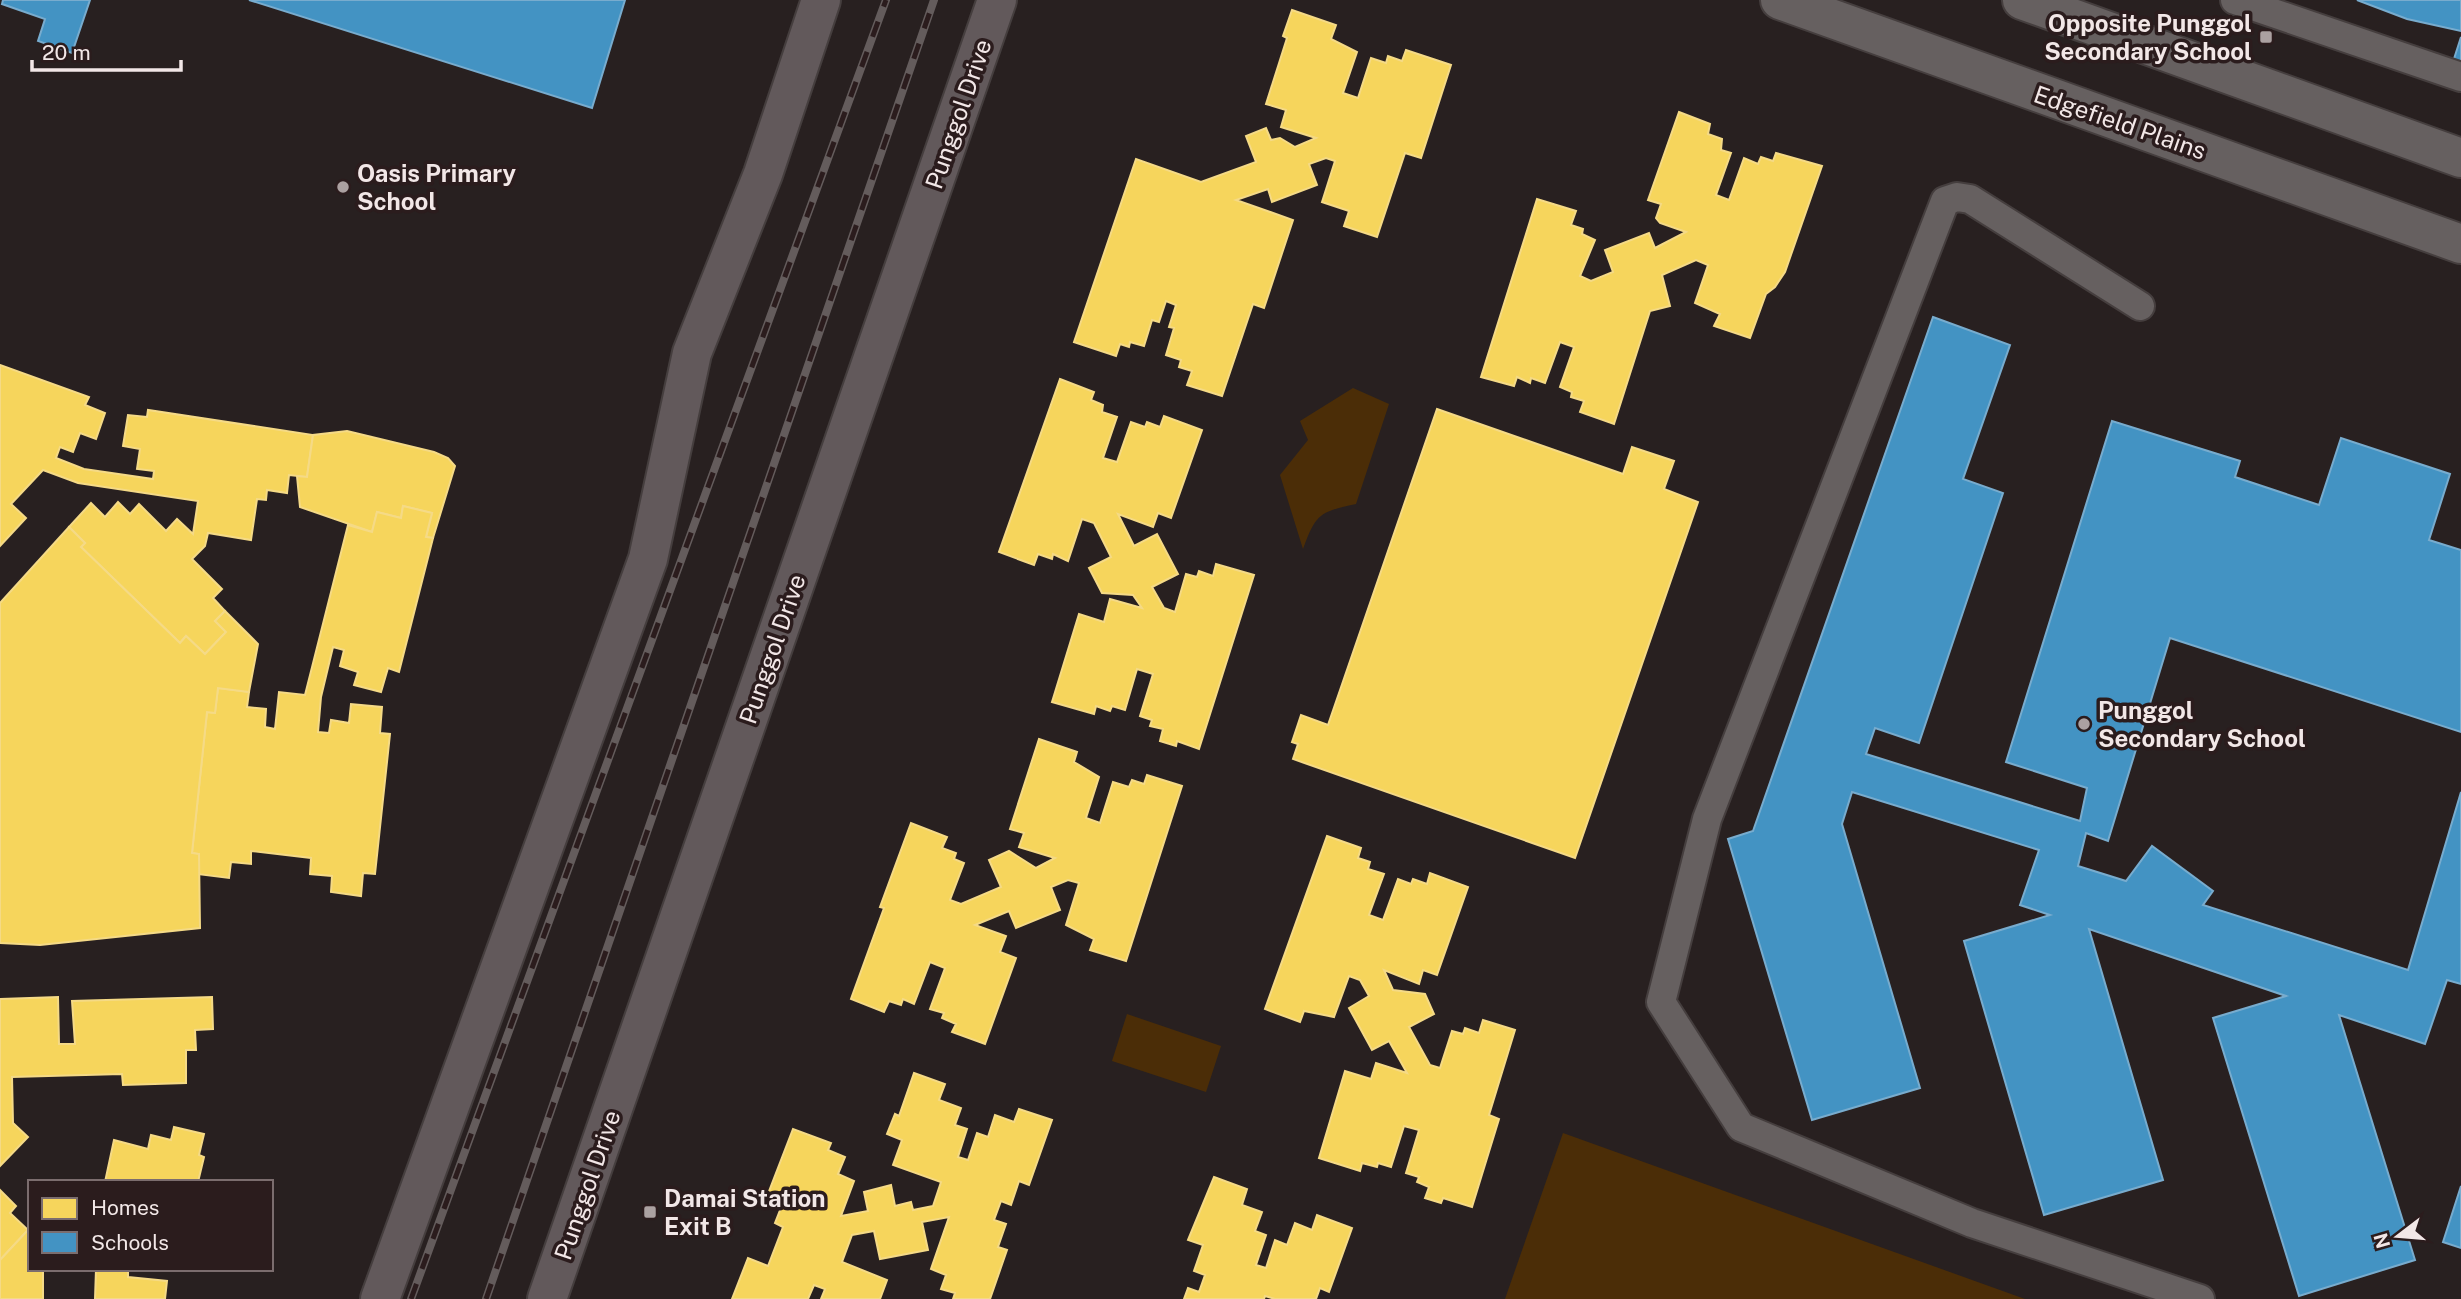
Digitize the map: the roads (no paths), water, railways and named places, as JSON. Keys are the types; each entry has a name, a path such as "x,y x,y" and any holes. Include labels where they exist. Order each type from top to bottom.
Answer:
{"street":[{"path":"380,1299 648,559 692,353 763,174 821,0"},
{"name":"Punggol Drive","path":"547,1299 997,0"},
{"name":"Edgefield Plains","path":"1780,0 2461,244"},
{"path":"2022,0 2461,158"}],"lane":[{"path":"2235,0 2461,77"},
{"path":"2140,306 1970,199 1957,197 1945,201 1707,820 1661,1002 1741,1127 1972,1223 2200,1299"}],"railway":[{"path":"411,1299 886,0"},
{"path":"486,1299 934,0"}],"place":[{"name":"Opposite Punggol Secondary School","path":"2266,37"},
{"name":"Oasis Primary School","path":"343,187"},
{"name":"Punggol Secondary School","path":"2084,724"},
{"name":"Damai Station Exit B","path":"650,1212"}]}
